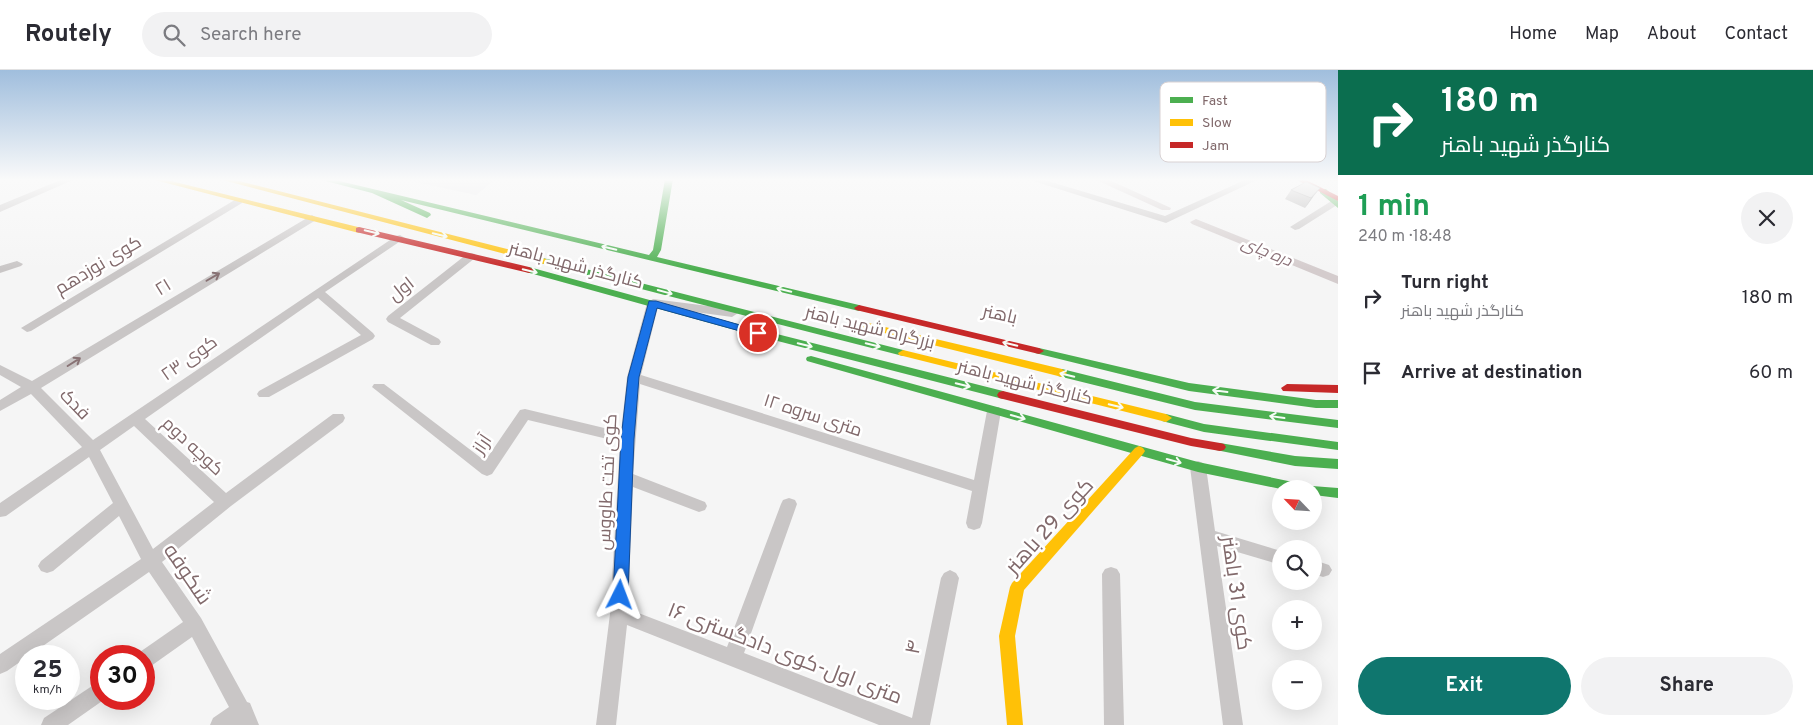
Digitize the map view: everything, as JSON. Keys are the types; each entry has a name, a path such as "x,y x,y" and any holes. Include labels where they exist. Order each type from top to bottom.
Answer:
{"main road":[{"name":"کنارگذر شهید باهنر","path":"275,210 471,256 739,328 1191,442 1295,461 1338,464"},
{"path":"292,210 312,218"},
{"name":"بزرگراه شهید باهنر","path":"342,210 1204,428 1338,446"},
{"path":"401,210 475,228"},
{"path":"413,210 427,216"},
{"name":"کنارگذر شهید باهنر","path":"454,210 654,254 1189,387 1316,404 1338,404"},
{"path":"654,254 663,210"},
{"name":"باهنر","path":"654,254 1158,370 1262,387 1338,389"},
{"name":"بزرگراه شهید باهنر","path":"850,322 1195,406 1338,424"},
{"path":"739,328 798,356 1198,468 1272,482"},
{"name":"کوی 29 باهنر","path":"1015,725 1007,636 1017,587 1139,452"},
{"path":"1322,491 1338,493"}],"street":[{"name":"کوی نوزدهم","path":"27,328 224,210"},
{"path":"1132,210 1166,220 1188,210"},
{"path":"1295,227 1325,210"},
{"name":"۲۱","path":"0,406 312,218"},
{"name":"کوی ۲۳","path":"0,511 318,292 400,238"},
{"name":"اول","path":"436,342 392,319 471,256"},
{"path":"0,270 17,264"},
{"path":"264,394 369,336 318,292"},
{"path":"653,304 757,316"},
{"name":"کوی تخت طاووس","path":"606,725 620,614 628,439 634,377 653,304"},
{"name":"فدک","path":"0,369 32,387 92,448"},
{"name":"۱۲ متری سروه","path":"634,377 981,488"},
{"name":"آراز","path":"379,387 487,470 525,414 628,439"},
{"path":"974,522 994,411"},
{"name":"کوچه دوم","path":"135,418 225,502"},
{"path":"0,665 151,561 225,502 338,418"},
{"name":"شکوفه","path":"92,448 151,561 195,624 246,717"},
{"name":"کوی 31 باهنر","path":"1198,468 1233,725"},
{"path":"626,478 699,506"},
{"path":"733,657 789,504"},
{"path":"47,566 122,505"},
{"path":"1207,536 1272,555"},
{"path":"1111,574 1114,725"},
{"name":"۴","path":"920,725 950,578"},
{"name":"۱۶ متری اول-کوی دادگستری","path":"620,614 905,725"},
{"path":"155,652 195,624"},
{"path":"51,725 90,698"},
{"path":"220,725 246,717"}],"waterway":[{"name":"دره چای","path":"1196,222 1338,280"}],"traffic: fast":[{"path":"415,210 427,215"},
{"path":"449,210 859,308"},
{"path":"651,258 657,250 664,210"},
{"path":"543,261 903,353"},
{"path":"529,270 739,328 1003,395"},
{"path":"1039,351 1189,387 1316,404 1338,404"},
{"path":"811,359 1198,467 1272,482"},
{"path":"1062,373 1195,406 1338,424"},
{"path":"1166,418 1204,428 1338,446"},
{"path":"1220,447 1295,461 1338,464"},
{"path":"1322,491 1338,493"}],"traffic: slow":[{"path":"277,210 359,230"},
{"path":"342,210 543,261"},
{"path":"864,325 1062,373"},
{"path":"903,353 1166,418"},
{"path":"1015,725 1007,636 1017,587 1139,451"}],"traffic: jam":[{"path":"359,230 529,270"},
{"path":"859,308 1039,351"},
{"path":"1287,388 1338,389"},
{"path":"1003,395 1191,442 1220,447"}],"route":[{"path":"620,595 628,439 634,377 653,304 758,333"}]}
